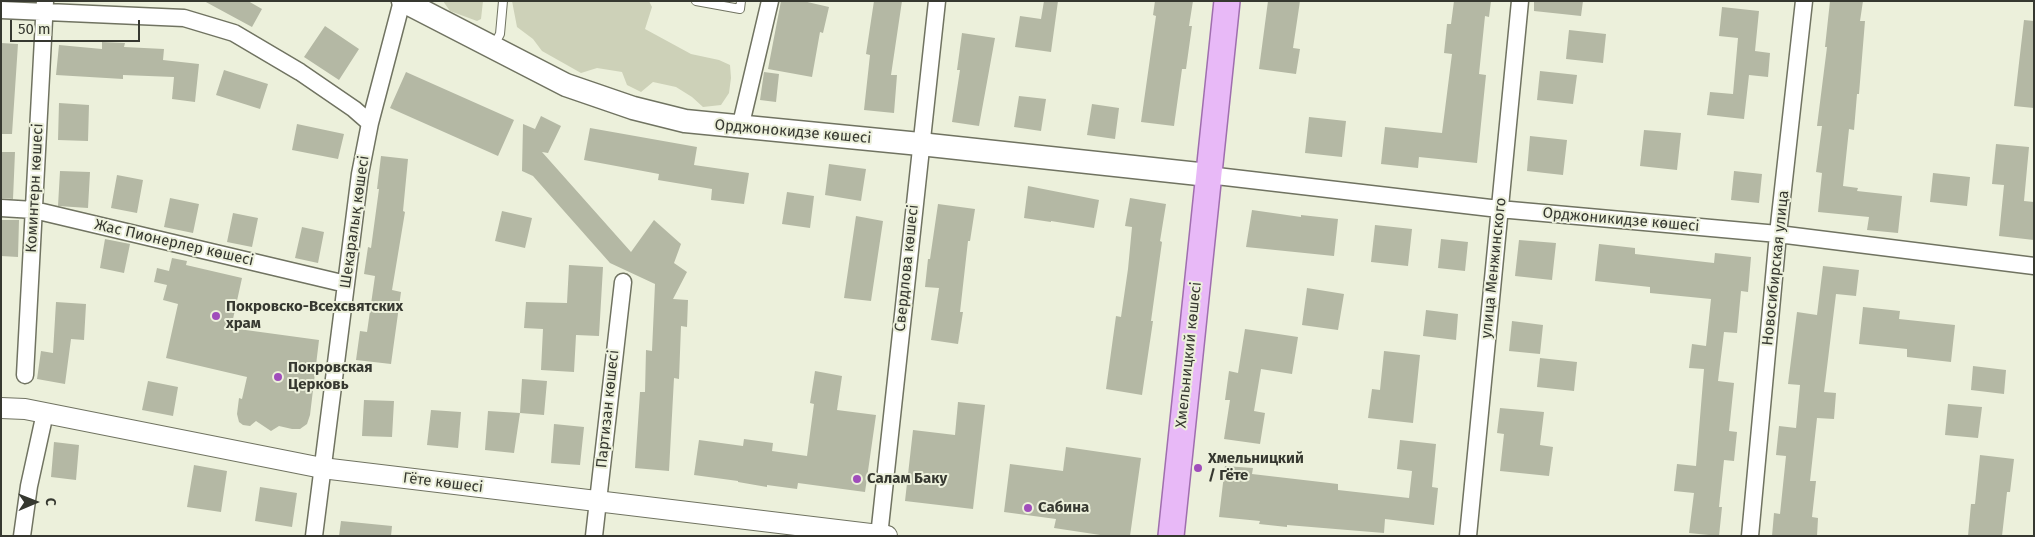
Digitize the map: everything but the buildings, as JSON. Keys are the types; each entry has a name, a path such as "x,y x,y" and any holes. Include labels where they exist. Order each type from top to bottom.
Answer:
{"main road":[{"name":"Орджонокидзе көшесі","path":"403,1 566,85 633,108 685,121 1208,175"},
{"name":"Хмельницкий көшесі","path":"1171,536 1227,1"}],"street":[{"name":"Шекаралық көшесі","path":"314,536 360,174 370,123 403,1"},
{"path":"740,128 770,1"},
{"name":"Свердлова көшесі","path":"882,535 920,144 937,1"},
{"name":"улица Менжинского","path":"1468,536 1520,1"},
{"name":"Новосибирская улица","path":"1750,536 1778,234 1804,1"},
{"path":"1,10 45,7 184,18 234,33 300,72 354,109 370,123"},
{"name":"Коминтерн көшесі","path":"25,376 45,7"},
{"name":"Орджоникидзе көшесі","path":"1208,175 1499,209 1778,234 2034,266"},
{"name":"Жас Пионерлер көшесі","path":"1,208 34,210 346,284"},
{"name":"Партизан көшесі","path":"594,536 623,282"},
{"name":"Гёте көшесі","path":"1,408 25,409 322,468 882,535"},
{"path":"22,536 29,486 45,413"}],"lane":[{"path":"492,47 500,34 503,1"},
{"path":"696,1 740,9 741,1"}],"green space":[{"path":"443,1 483,1 481,19 477,21 450,11"},
{"path":"512,1 649,1 652,7 645,29 691,54 719,60 730,65 729,93 721,105 703,107 676,87 653,82 641,92 627,85 622,72 597,68 581,73 542,51 533,39 517,27"}],"place":[{"name":"Покровско-Всехсвятских храм","path":"216,316"},
{"name":"Покровская Церковь","path":"278,377"},
{"name":"Хмельницкий / Гёте","path":"1198,468"},
{"name":"Салам Баку","path":"857,479"},
{"name":"Сабина","path":"1028,508"}]}
